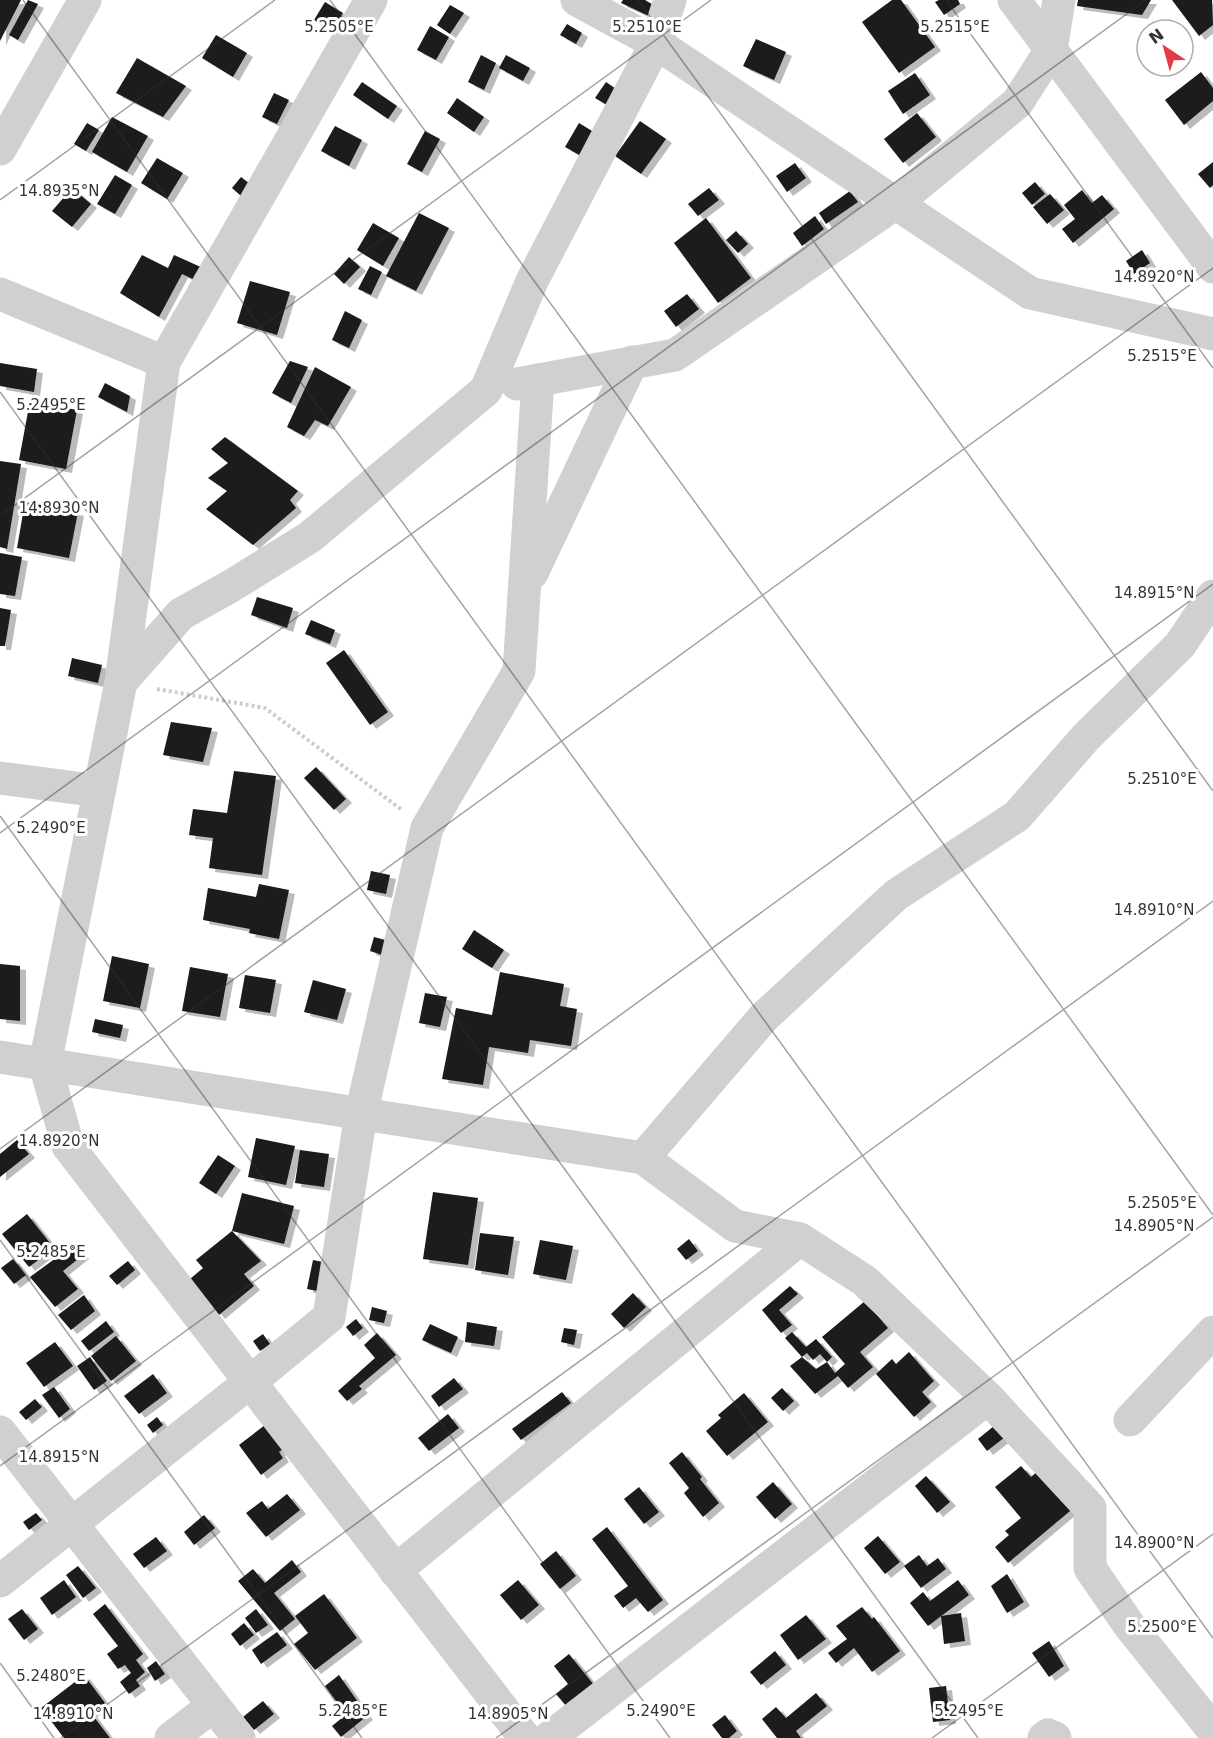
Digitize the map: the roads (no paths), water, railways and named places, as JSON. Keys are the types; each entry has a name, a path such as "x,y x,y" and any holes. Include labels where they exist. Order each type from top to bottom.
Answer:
{"street":[{"path":"0,149 85,0"},
{"path":"371,0 164,362 121,682 45,1064 68,1146 525,1738"},
{"path":"578,0 656,43 1030,293 1213,334"},
{"path":"121,682 181,614 310,537 486,390 532,281 656,43 670,0"},
{"path":"1014,0 1213,267"},
{"path":"486,390 675,354 896,203 1017,103 1051,50 1059,0"},
{"path":"0,294 164,362"},
{"path":"525,588 633,362"},
{"path":"0,1581 250,1383 329,1317 361,1114 427,828 519,671 538,380"},
{"path":"643,1158 764,1017 896,895 1017,816 1086,737 1180,645 1213,596"},
{"path":"0,778 99,791"},
{"path":"0,1057 643,1158 735,1226 800,1239 865,1281 988,1398 1090,1508 1090,1568 1129,1625 1213,1730"},
{"path":"396,1571 800,1239"},
{"path":"1130,1420 1213,1332"},
{"path":"549,1738 988,1398"},
{"path":"0,1432 239,1738"},
{"path":"171,1738 213,1706"},
{"path":"1044,1738 1048,1735 1055,1738"}]}
